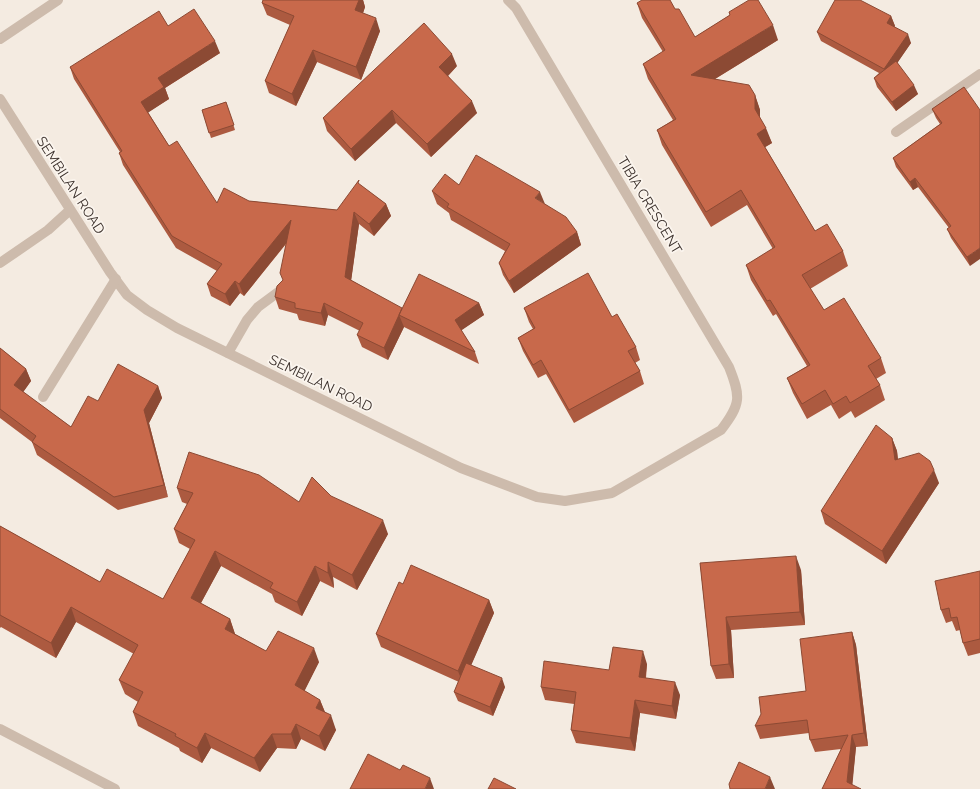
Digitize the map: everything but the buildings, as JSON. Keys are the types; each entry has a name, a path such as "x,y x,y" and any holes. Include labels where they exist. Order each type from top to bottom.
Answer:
{"street":[{"path":"0,39 58,0"},
{"name":"TIBIA CRESCENT","path":"508,0 520,15 729,367 737,389 737,404 731,418 721,430"},
{"path":"896,132 980,74"},
{"name":"SEMBILAN ROAD","path":"0,99 70,210 128,295 147,310 228,353 461,468 537,497 565,501 612,493 721,430"},
{"path":"0,263 48,230 70,210"},
{"path":"43,397 116,279"},
{"path":"228,353 247,320 258,307 282,290"},
{"path":"0,729 115,789"}]}
